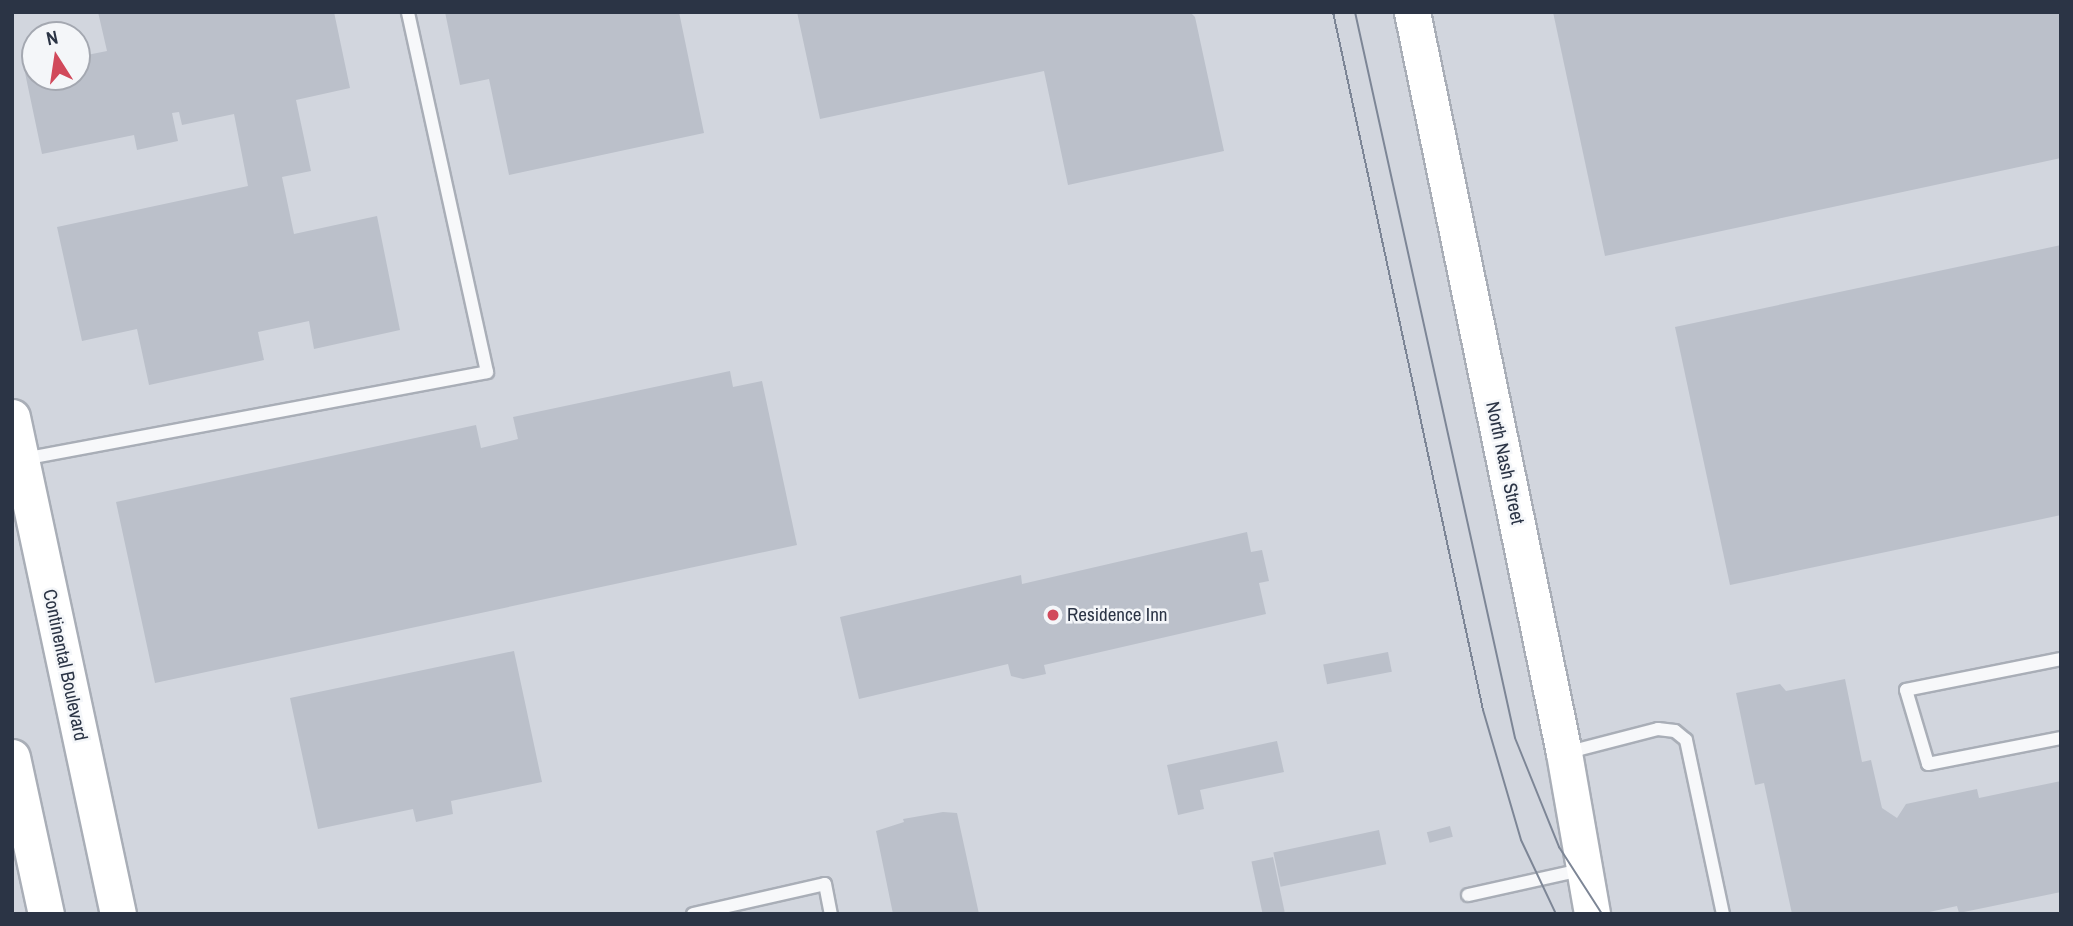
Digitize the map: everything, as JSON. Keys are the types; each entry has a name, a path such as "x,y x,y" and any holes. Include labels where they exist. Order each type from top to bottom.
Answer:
{"street":[{"name":"North Nash Street","path":"1412,12 1564,753 1592,914"},
{"name":"Continental Boulevard","path":"12,417 17,461 118,914"},
{"path":"12,757 46,914"}],"lane":[{"path":"17,461 487,372 408,12"},
{"path":"2061,659 1906,690 1928,764 2061,738"},
{"path":"1564,753 1658,729 1675,731 1686,740 1723,914"},
{"path":"1468,895 1585,869"},
{"path":"693,914 825,884 831,914"}],"shaded area":[{"path":"12,12 2061,12 2061,914 12,914"}],"building":[{"path":"98,12 334,12 350,88 296,100 311,171 282,177 294,234 377,216 400,330 314,349 309,321 258,332 264,360 149,385 137,329 82,341 57,227 248,186 234,114 182,125 179,112 172,113 178,141 137,150 134,135 42,154 29,91 91,91 91,54 107,51"},
{"path":"445,12 679,12 704,133 509,175 489,79 460,85"},
{"path":"797,12 1190,12 1195,17 1224,151 1068,185 1044,71 820,119"},
{"path":"1553,12 2061,12 2061,158 1605,256"},
{"path":"2061,245 2061,515 1730,585 1675,327"},
{"path":"730,371 733,387 762,381 797,545 155,683 116,502 476,425 481,448 518,439 513,417"},
{"name":"Residence Inn","path":"1247,532 1251,552 1262,550 1269,581 1259,583 1266,614 1044,665 1046,674 1023,679 1011,676 1008,664 859,699 840,617 1021,575 1022,584"},
{"path":"514,651 542,782 451,801 453,814 416,822 413,809 318,829 290,698"},
{"path":"1388,652 1392,672 1327,684 1323,665"},
{"path":"1845,679 1862,762 1871,760 1882,808 1897,818 1906,804 1977,789 1979,798 2061,781 2061,892 1959,913 1957,906 1920,914 1792,914 1764,783 1755,785 1736,693 1780,684 1786,691"},
{"path":"1277,741 1284,772 1200,790 1204,809 1178,815 1167,765"},
{"path":"943,812 957,813 979,914 893,914 876,831 904,822 903,819"},
{"path":"1450,826 1453,837 1430,843 1427,832"},
{"path":"1379,830 1386,864 1281,887 1273,852"},
{"path":"1273,857 1285,912 1263,914 1251,862"}],"tram line":[{"path":"1333,12 1483,710 1521,840 1556,914"},
{"path":"1355,12 1515,738 1559,847 1602,914"}],"place":[{"name":"Residence Inn","path":"1053,615"}]}
